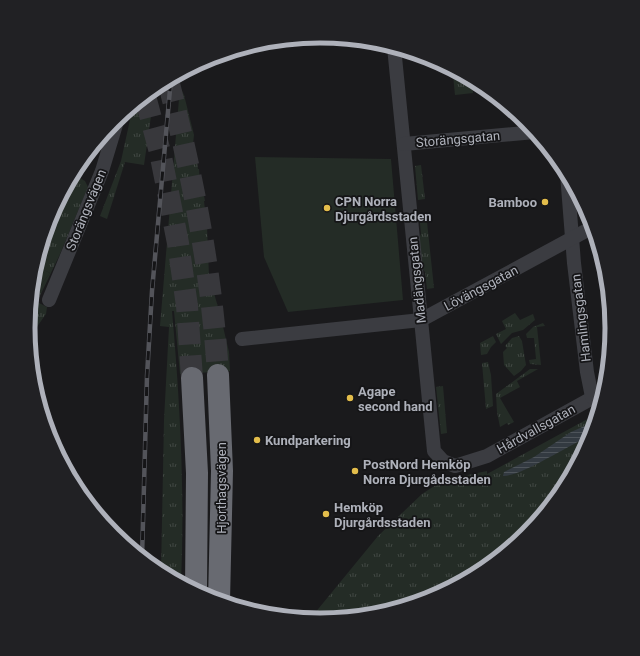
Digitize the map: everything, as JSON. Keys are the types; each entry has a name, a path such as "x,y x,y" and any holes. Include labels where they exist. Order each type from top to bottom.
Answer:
{"highway":[{"name":"Hjorthagsvägen","path":"218,375 222,471 219,594"},
{"name":"Hjorthagsvägen","path":"192,378 197,473 196,585"}],"street":[{"name":"Madängsgatan","path":"395,53 434,451 443,461"},
{"name":"Storängsvägen","path":"49,300 102,171 114,130"},
{"name":"Storängsgatan","path":"404,144 528,133"},
{"name":"Hamlingsgatan","path":"568,188 572,239 587,372 598,393"},
{"name":"Lövängsgatan","path":"242,339 421,320 588,230"},
{"name":"Hårdvallsgatan","path":"443,461 455,466 487,456 597,395"}],"green space":[{"path":"453,76 473,88 473,93 455,95"},
{"path":"180,87 184,95 194,135 193,144 199,169 200,185 202,185 205,201 209,276 229,352 230,371 180,374 174,311 172,311 181,447 181,577 161,564 164,420 169,327 160,326"},
{"path":"154,97 144,165 125,162 107,219 100,216 121,161 131,115"},
{"name":"CPN Norra Djurgårdsstaden","path":"255,157 391,159 403,300 288,312 264,257"},
{"path":"421,165 425,199 418,200 415,166"},
{"path":"78,177 85,181 88,187 60,254 37,302 47,307 46,314 35,329 37,290 50,273 41,269 50,236"},
{"path":"427,222 434,288 427,289 425,272 421,267 418,241 421,234 420,223"},
{"path":"41,269 50,273 37,290"},
{"path":"515,313 520,320 533,314 535,320 523,330 512,333 501,344 496,334 506,329 502,321"},
{"path":"543,323 545,326 537,327 541,365 530,364 529,360 536,359 534,338 527,338 526,334 533,327"},
{"path":"493,336 496,342 487,354 481,355 480,343"},
{"path":"519,336 522,341 526,365 514,376 504,365 503,352 507,348 505,346 512,338"},
{"path":"488,362 491,375 493,406 486,409 482,363"},
{"path":"530,369 538,369 517,381 520,387 500,398 514,422 508,425 507,423 500,427 496,394"},
{"path":"443,386 447,433 441,434 436,387"},
{"path":"591,417 576,454 567,471 546,501 522,530 478,565 446,584 412,598 376,608 357,611 315,613 378,536 422,494 439,483 453,478 487,471 487,474"}],"shaded area":[{"path":"588,425 582,440 531,467 520,472 503,476 504,472 534,457 571,432"}],"tunnel":[{"path":"170,86 186,153 200,226 211,300 218,375"},
{"path":"147,102 160,152 178,243 187,306 192,378"}],"railway":[{"path":"142,550 147,376 152,291 170,86"}],"place":[{"name":"Bamboo","path":"545,202"},
{"name":"CPN Norra Djurgårdsstaden","path":"327,208"},
{"name":"Agape second hand","path":"350,398"},
{"name":"Kundparkering","path":"257,440"},
{"name":"PostNord Hemköp Norra Djurgådsstaden","path":"355,471"},
{"name":"Hemköp Djurgårdsstaden","path":"326,514"}]}
